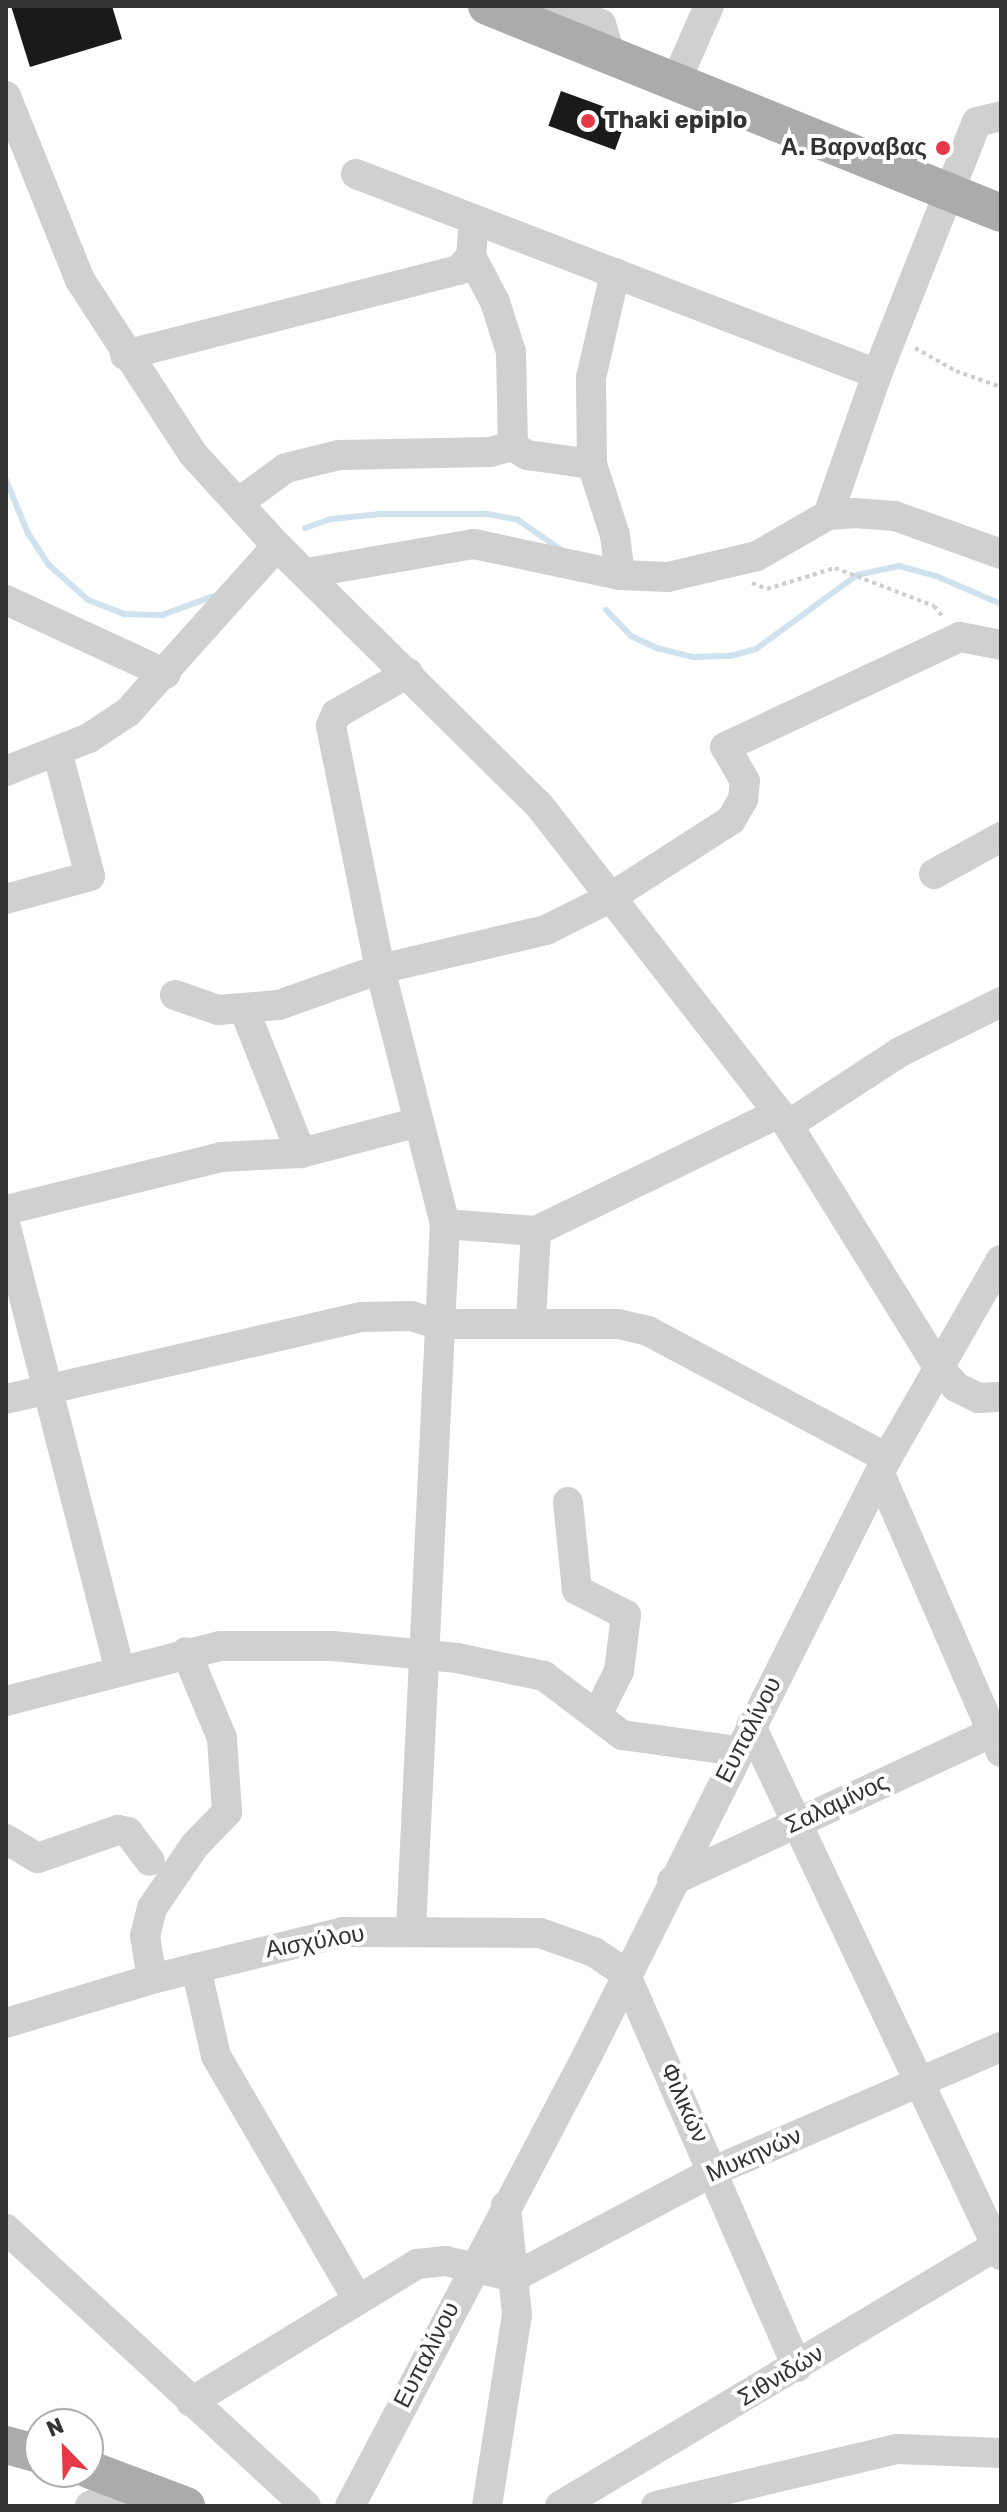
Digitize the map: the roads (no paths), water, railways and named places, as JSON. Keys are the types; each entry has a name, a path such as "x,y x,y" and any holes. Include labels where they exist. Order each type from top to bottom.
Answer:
{"main road":[{"path":"487,6 951,189 1001,213"},
{"path":"93,2496 134,2484 186,2506"}],"street":[{"path":"676,81 709,6"},
{"path":"6,96 80,280 125,355 193,454 277,546 539,805 608,899 784,1119 937,1365 956,1387 979,1398 1001,1397"},
{"path":"828,515 877,374 977,122 1001,116"},
{"path":"356,174 877,374"},
{"path":"474,221 471,256 495,302 511,352 513,446"},
{"path":"125,355 437,278 459,270 471,256"},
{"path":"615,273 591,378 592,464 615,535 620,575"},
{"path":"238,503 286,468 339,455 490,452 513,446 537,458 592,464"},
{"path":"307,573 474,544 620,575 668,577 717,568 757,556 828,515 895,516 1001,554"},
{"path":"6,771 57,751 128,712 166,674 277,546"},
{"path":"6,600 166,674"},
{"path":"175,995 218,1010 279,1005 380,969 546,930 608,899 731,820 743,799 745,781 725,747 960,637 1001,645"},
{"path":"408,673 336,714 331,726 380,969 445,1224 411,1930"},
{"path":"6,899 90,876 57,751"},
{"path":"934,874 1001,837"},
{"path":"445,1224 536,1231 784,1119 900,1052 1001,1002"},
{"path":"244,1009 301,1153"},
{"path":"6,1210 245,1152 301,1153 419,1122"},
{"path":"6,1227 10,1258 120,1670"},
{"path":"531,1320 536,1231"},
{"name":"Ευπαλίνου","path":"350,2506 472,2266 588,2054 625,1973 884,1466 937,1365 1001,1260"},
{"path":"6,1399 362,1317 411,1316 438,1324 531,1320 648,1331 884,1466 998,1737"},
{"path":"568,1502 577,1590 626,1615 619,1671 597,1715"},
{"path":"6,1701 186,1652 272,1643 424,1655 544,1676 622,1735 745,1739 798,1822 918,2083 1000,2248"},
{"path":"152,1979 145,1936 152,1908 184,1859 227,1812 222,1738 186,1652"},
{"name":"Σαλαμίνος","path":"672,1881 798,1822 998,1737"},
{"path":"6,1839 38,1858 118,1830 128,1832 150,1861"},
{"name":"Αισχύλου","path":"6,2023 152,1979 343,1932 540,1933 594,1952 625,1973"},
{"path":"196,1968 216,2056 358,2300"},
{"name":"Φιλικών","path":"625,1973 797,2367"},
{"name":"Μυκηνών","path":"514,2277 714,2171 1001,2047"},
{"path":"487,2506 517,2315 506,2206"},
{"path":"6,2229 306,2506"},
{"name":"Σιθνιδών","path":"560,2506 1000,2248"},
{"path":"191,2402 417,2264 472,2266 514,2277"},
{"path":"656,2506 897,2449 1001,2453"}],"waterway":[{"path":"6,480 28,533 49,565 88,600 125,614 162,615 214,596"},
{"path":"305,528 331,519 381,514 488,514 518,520 564,552"},
{"path":"606,610 631,636 657,648 693,657 731,656 756,649 857,575 899,566 936,576 1001,604"}],"place":[{"name":"Thaki epiplo","path":"588,121"},
{"name":"Α. Βαρναβας","path":"943,148"}]}
